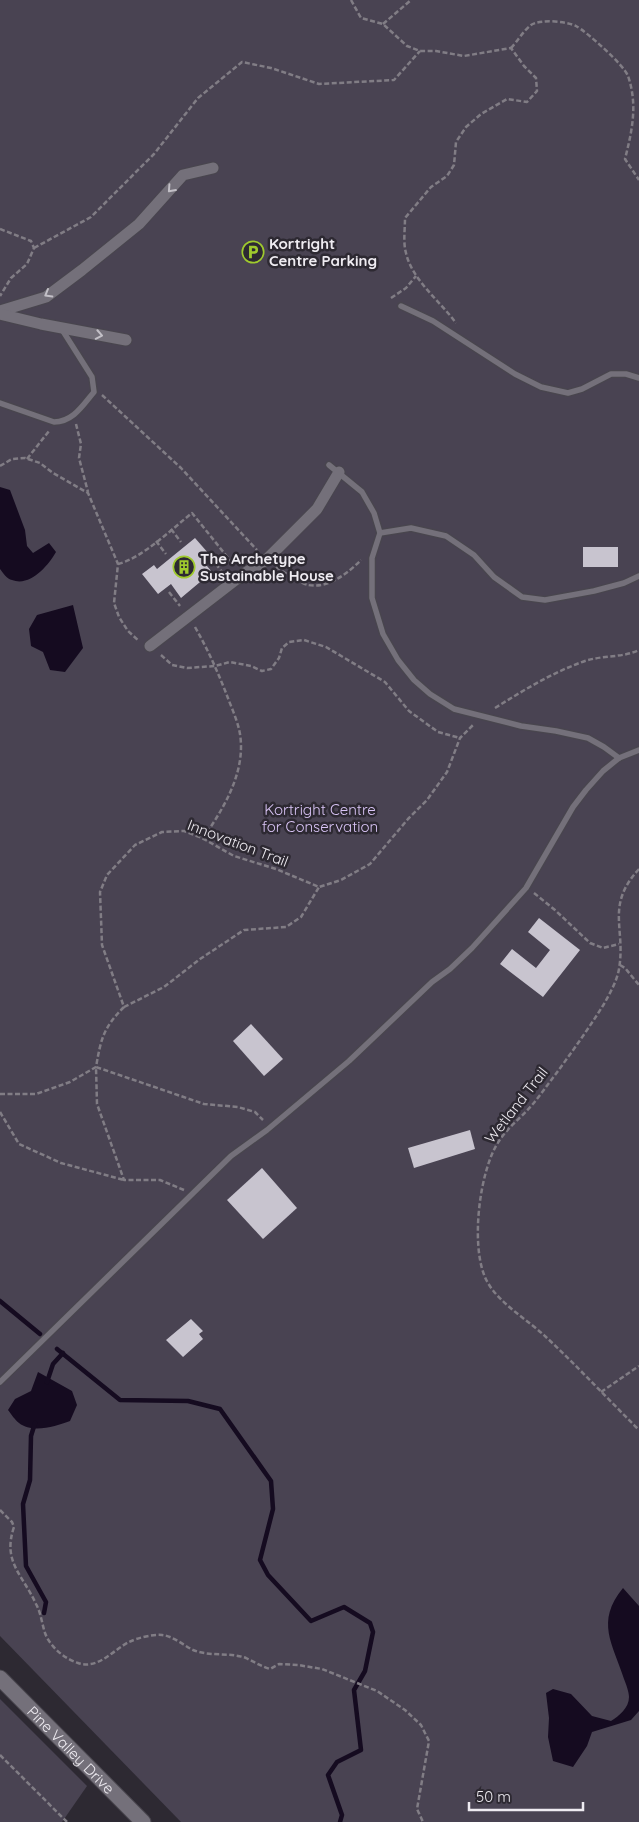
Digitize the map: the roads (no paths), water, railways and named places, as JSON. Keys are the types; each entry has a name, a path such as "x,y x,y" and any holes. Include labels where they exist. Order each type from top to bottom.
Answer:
{"street":[{"path":"0,313 46,297 139,224 184,175 213,168"},
{"path":"0,313 61,328 126,340"},
{"path":"150,646 242,575 266,560 317,509 334,468"},
{"name":"Pine Valley Drive","path":"0,1678 142,1822"}],"lane":[{"path":"401,306 433,321 515,374 541,387 568,393 582,389 611,374 626,374 639,378"},
{"path":"0,403 54,422 62,422 74,415 94,392 92,377 61,328"},
{"path":"334,468 362,492 374,512 380,533 372,558 372,598 383,634 398,660 414,680 430,694 454,709 482,717 588,738 619,758"},
{"path":"380,533 411,528 446,536 474,555 494,577 522,597 545,600 574,595 624,583 639,576"},
{"path":"0,1382 231,1156 267,1130 349,1061 432,982 456,964 526,888 573,808 586,790 603,771 619,758 639,750"}],"waterway":[{"path":"0,1301 40,1334"},
{"path":"57,1349 120,1400 188,1401 220,1409 271,1481 273,1509 260,1560 268,1575 311,1621 344,1607 370,1623 373,1632 365,1671 354,1690 361,1750 337,1762 328,1775 342,1815 340,1822"},
{"path":"47,1382 53,1364 63,1353"},
{"path":"35,1423 31,1436 30,1480 23,1504 26,1566 46,1602 44,1613"}],"place":[{"name":"Kortright Centre Parking","path":"253,252"},
{"name":"The Archetype Sustainable House","path":"184,567"}],"park label":[{"name":"Kortright Centre for Conservation","path":"320,818"}]}
